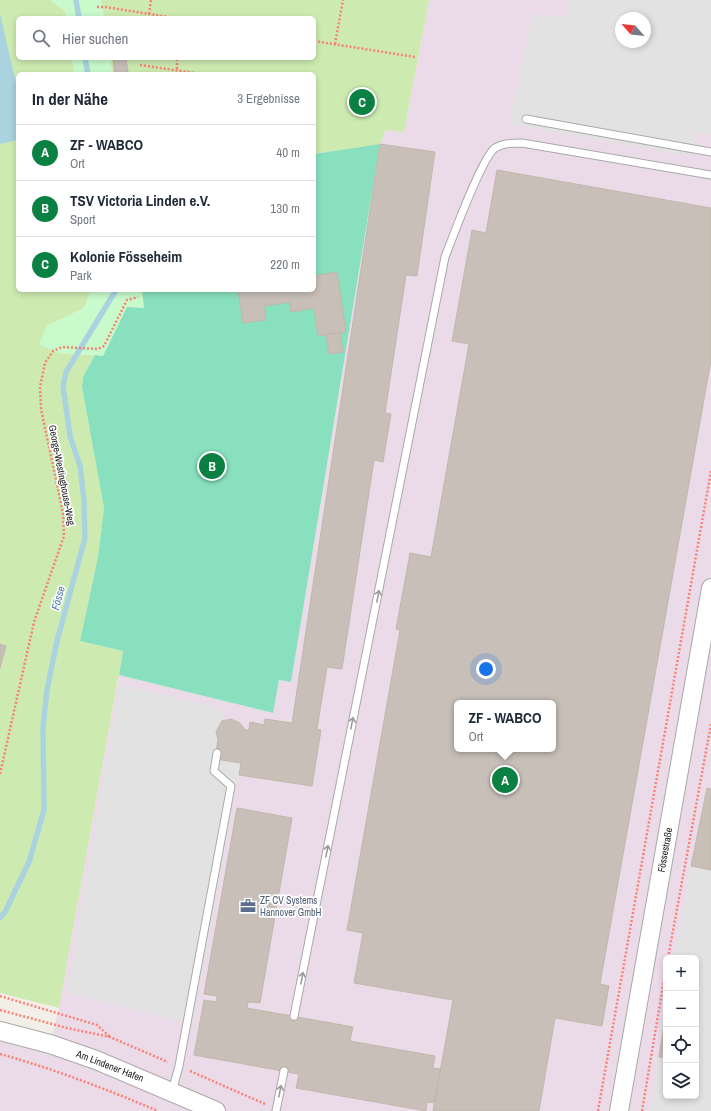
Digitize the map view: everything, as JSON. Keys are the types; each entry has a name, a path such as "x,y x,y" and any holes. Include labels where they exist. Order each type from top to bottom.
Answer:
{"street":[{"name":"Fössestraße","path":"619,1111 711,588"},
{"name":"Am Lindener Hafen","path":"0,1031 50,1044 96,1060 216,1111"}],"lane":[{"path":"526,119 711,152"},
{"path":"294,1016 445,257 469,196 489,154 495,148 507,144 522,143 711,175"},
{"path":"172,1092 179,1066 231,786 214,771 217,752"},
{"path":"276,1110 284,1071"}],"path":[{"path":"149,14 151,0"},
{"path":"336,44 343,0"},
{"path":"97,7 162,16"},
{"path":"316,41 415,57"},
{"path":"177,60 177,70"},
{"path":"140,65 189,72"},
{"name":"George-Westinghouse-Weg","path":"0,774 34,622 64,536 63,512 41,409 40,387 45,363 53,351 62,347 98,349 104,346 127,300 138,297"},
{"path":"598,1111 711,471"},
{"path":"669,955 711,724"},
{"path":"642,1111 663,986"},
{"path":"0,996 97,1025 110,1037"},
{"path":"0,1010 67,1028 110,1037 179,1066 276,1110"},
{"path":"0,1054 32,1062 107,1089 158,1111"}],"shaded area":[{"path":"429,0 711,0 711,1111 0,1111 0,1031 50,1044 59,1008 119,675 273,713 279,680 291,682 380,144 386,130 404,132"},
{"path":"568,0 711,0 711,135 695,133 691,156 509,124 533,14 565,18"},
{"path":"120,685 223,709 222,721 216,732 218,740 215,759 241,763 193,1024 67,993"},
{"path":"691,866 711,870 711,1111 650,1111 663,1031 663,1099 699,1099 699,955 676,955"}],"green space":[{"path":"0,0 51,0 65,11 66,16 16,16 16,60 72,60 74,72 16,72 16,292 90,292 84,308 47,326 58,353 95,355 83,377 82,387 104,508 98,557 80,641 123,651 59,1008 0,993"},
{"path":"51,0 101,0 104,16 66,16 65,11"},
{"path":"101,0 429,0 404,132 386,130 380,144 316,154 316,72 112,72 110,60 316,60 316,16 104,16"},
{"path":"72,60 110,60 112,72 74,72"},
{"path":"380,144 291,682 279,680 273,713 119,675 123,651 80,641 98,557 104,508 82,387 83,377 95,355 103,356 127,307 144,308 142,292 316,292 316,154"},
{"path":"90,292 142,292 145,308 127,307 103,356 58,353 39,344 47,326 84,308"}],"water":[{"path":"0,13 16,83 16,140 0,144"}],"building":[{"path":"113,60 126,60 128,72 115,72"},
{"path":"380,144 435,152 417,276 406,275 385,413 391,414 383,462 374,460 342,669 327,667 317,729 321,730 312,786 239,775 241,763 215,759 218,740 216,732 222,721 231,719 240,723 245,730 249,730 250,722 264,725 265,719 292,723"},
{"path":"497,170 711,208 711,360 600,984 609,986 602,1026 555,1018 539,1111 433,1111 453,1000 354,983 363,933 347,930 400,630 396,629 410,553 431,557 469,344 452,341 472,230 486,233"},
{"path":"337,272 346,332 318,336 314,308 291,312 290,302 264,306 266,320 243,323 238,292 316,292 316,276"},
{"path":"340,332 343,352 329,354 326,334"},
{"path":"0,644 6,646 0,668"},
{"path":"707,788 711,789 711,870 691,866"},
{"name":"ZF CV Systems Hannover GmbH","path":"237,808 292,818 260,1003 248,1002 247,1008 353,1027 350,1041 435,1056 433,1068 441,1069 435,1103 427,1102 426,1111 296,1088 299,1074 194,1055 204,1000 216,1002 217,996 204,994"},
{"path":"663,1031 663,1058 659,1057"}],"waterway":[{"name":"Fösse","path":"76,0 79,16"},
{"name":"Fösse","path":"85,60 88,72"},
{"name":"Fösse","path":"0,918 5,912 29,862 44,810 43,727 47,690 57,641 85,538 84,500 80,466 70,436 63,386 66,372 115,292"}],"place":[{"name":"Kolonie Fösseheim","path":"362,102"},
{"name":"TSV Victoria Linden e.V.","path":"212,466"},
{"name":"ZF - WABCO","path":"505,780"},
{"name":"ZF CV Systems Hannover GmbH","path":"248,906"}]}
